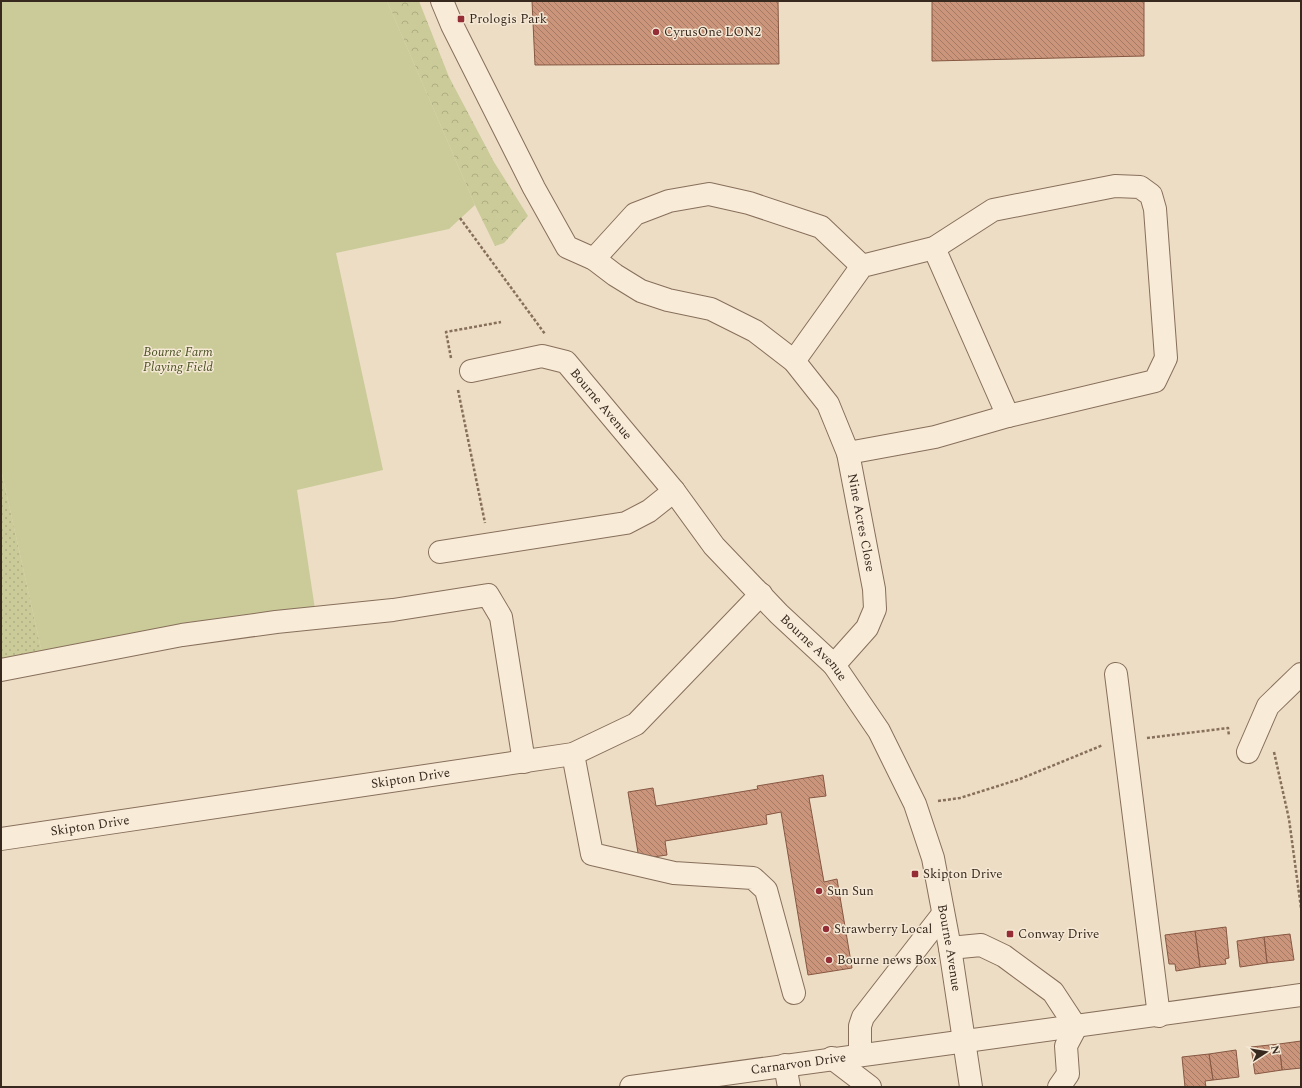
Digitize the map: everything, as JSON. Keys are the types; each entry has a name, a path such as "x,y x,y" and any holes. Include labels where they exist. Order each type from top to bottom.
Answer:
{"street":[{"name":"Nine Acres Close","path":"442,1 452,25 534,188 567,247 594,259 615,275 641,291 668,300 711,309 754,331 801,369 828,404 848,453 874,589 876,608 867,628 834,665"},
{"path":"801,369 862,266 934,248 993,210 1115,186 1140,187 1151,195 1154,209 1166,358 1155,381 1008,416 935,437 848,453"},
{"path":"594,259 635,214 669,201 709,194 750,204 821,228 862,266"},
{"path":"934,248 1008,416"},
{"name":"Bourne Avenue","path":"460,373 542,356 566,362 674,491 714,546 779,614 834,665 879,731 916,804 933,858 950,948 972,1087"},
{"path":"440,552 626,523 649,511 674,491"},
{"name":"Skipton Drive","path":"1,839 573,754 636,724 761,594"},
{"path":"1,670 182,635 276,622 393,610 488,595 501,617 524,762"},
{"path":"1116,674 1159,1016"},
{"path":"1248,752 1268,706 1301,674"},
{"path":"573,754 592,854 674,873 753,878 766,890 794,993"},
{"path":"860,1054 860,1026 863,1017 943,914"},
{"path":"950,948 981,945 1004,956 1053,992 1076,1027"},
{"path":"965,1041 1159,1016 1301,995"},
{"path":"1059,1087 1068,1074 1066,1046 1076,1027"},
{"name":"Carnarvon Drive","path":"631,1087 860,1054 965,1041"},
{"path":"832,1058 870,1087"},
{"path":"785,1065 789,1087"}],"path":[{"path":"460,218 566,362"},
{"path":"489,545 460,373 446,332 501,322"},
{"path":"916,804 960,798 1020,779 1099,746 1124,740 1228,728 1230,742 1240,750 1248,752 1273,748 1289,820 1301,908"}],"green space":[{"name":"Bourne Farm Playing Field","path":"1,1 387,1 475,205 449,229 336,253 383,470 297,490 315,609 44,662 1,469"},
{"path":"387,1 419,1 449,77 494,162 528,216 504,243 495,246 475,205"},
{"path":"1,469 44,662 1,670"}],"building":[{"name":"CyrusOne LON2","path":"532,1 778,1 779,64 535,65"},
{"path":"932,1 1144,1 1144,56 932,61"},
{"path":"823,775 826,796 809,798 824,882 837,879 852,968 808,975 781,812 766,815 767,824 665,841 667,855 639,859 628,792 653,788 656,806 758,789 757,786"},
{"path":"1226,927 1229,958 1225,959 1226,964 1200,967 1195,931"},
{"path":"1195,931 1200,967 1176,971 1175,964 1169,964 1165,935"},
{"path":"1290,934 1294,960 1267,963 1264,937"},
{"path":"1264,937 1267,963 1240,967 1237,941"},
{"path":"1301,1041 1301,1068 1282,1070 1279,1044"},
{"path":"1279,1044 1282,1070 1255,1074 1251,1047"},
{"path":"1236,1050 1239,1077 1213,1080 1209,1054"},
{"path":"1209,1054 1213,1080 1205,1081 1206,1087 1185,1087 1182,1057"}],"place":[{"name":"Prologis Park","path":"461,19"},
{"name":"CyrusOne LON2","path":"656,32"},
{"name":"Skipton Drive","path":"915,874"},
{"name":"Sun Sun","path":"819,891"},
{"name":"Strawberry Local","path":"826,929"},
{"name":"Conway Drive","path":"1010,934"},
{"name":"Bourne news Box","path":"829,960"}]}
